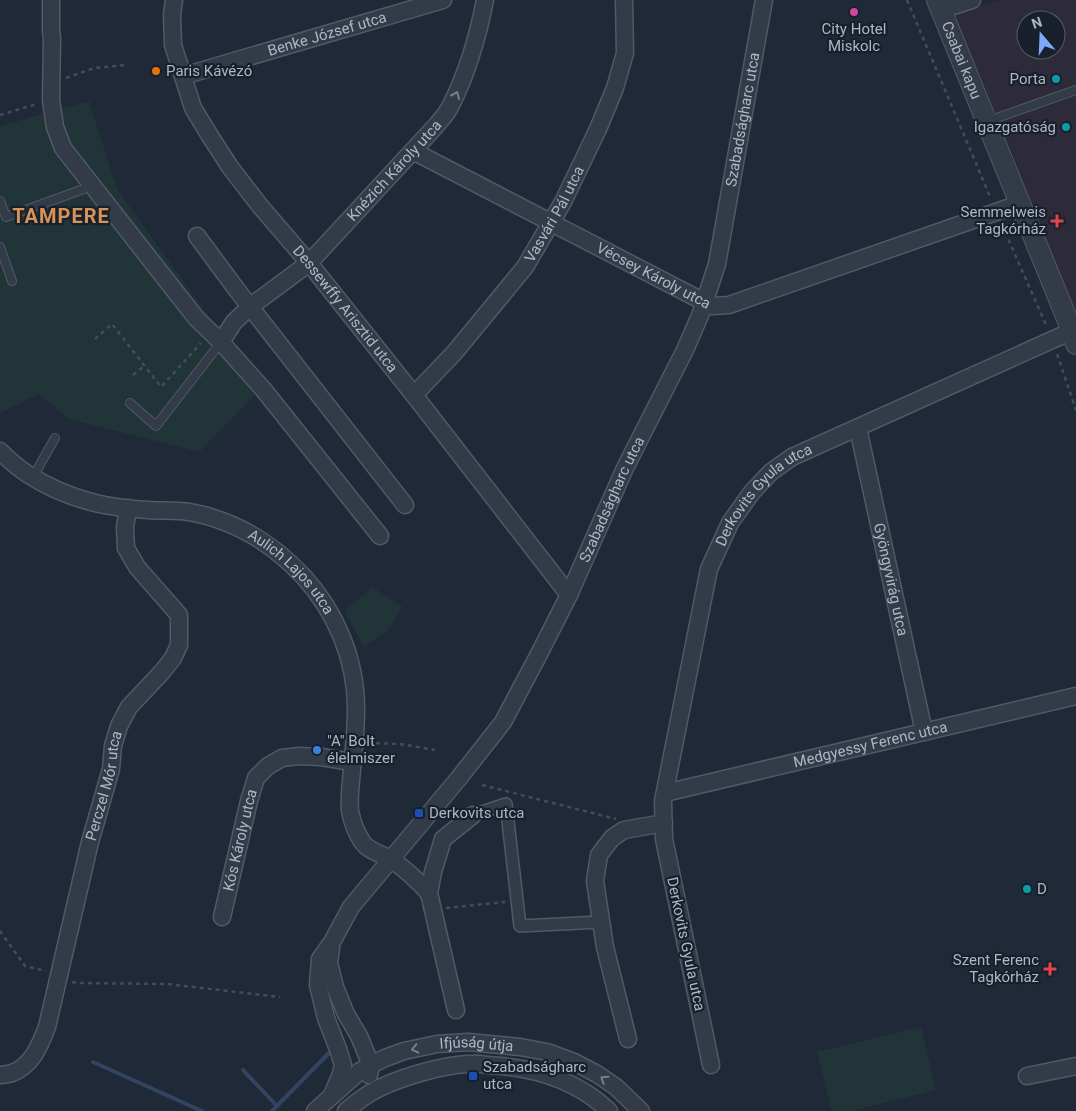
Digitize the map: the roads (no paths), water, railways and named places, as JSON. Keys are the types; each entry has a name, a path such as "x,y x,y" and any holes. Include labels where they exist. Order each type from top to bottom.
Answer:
{"street":[{"path":"51,0 51,100 55,127 62,148 196,318 216,337 263,389 380,536"},
{"name":"Dessewffy Arisztid utca","path":"174,0 172,15 173,45 193,108 230,167 414,395 568,595"},
{"name":"Benke József utca","path":"183,76 443,0"},
{"name":"Knézich Károly utca","path":"216,337 251,306 309,263 413,151 449,109 463,78 480,24 485,0"},
{"name":"Vasvári Pál utca","path":"414,395 455,352 525,267 563,202 615,88 625,53 624,0"},
{"name":"Szabadságharc utca","path":"332,1103 343,1065 326,1018 318,985 320,959 332,942 351,907 459,778 503,722 568,595 625,468 685,350 717,264 764,0"},
{"path":"939,5 972,0"},
{"name":"Csabai kapu","path":"939,5 1074,337"},
{"name":"Vécsey Károly utca","path":"413,151 712,306 729,305 1019,204"},
{"path":"196,236 405,504"},
{"name":"Derkovits Gyula utca","path":"711,1065 664,839 663,801 709,569 730,523 752,492 771,472 792,457 1074,337"},
{"name":"Gyöngyvirág utca","path":"858,428 924,732"},
{"name":"Aulich Lajos utca","path":"0,451 33,478 55,490 95,503 147,510 188,512 224,521 249,533 279,552 303,576 335,620 347,648 354,681 356,709 350,810 355,827 364,844 391,859 419,882 429,893"},
{"name":"Perczel Mór utca","path":"0,1075 12,1073 27,1064 39,1048 47,1027 90,842 111,769 113,746 119,726 129,707 162,672 173,658 179,645 179,615 137,567 126,548 125,527 128,508"},
{"name":"Medgyessy Ferenc utca","path":"665,793 1076,696"},
{"name":"Kós Károly utca","path":"222,917 256,778 268,766 282,758 299,756 321,757 352,762"},
{"path":"456,1010 429,893 443,839 473,815 506,804 520,926 601,922"},
{"path":"628,1039 605,947 595,881 600,855 612,838 624,830 664,823"},
{"name":"Szabadságharc utca","path":"332,942 329,963 335,987 346,1014 359,1036 367,1070"},
{"name":"Szabadságharc utca","path":"323,1004 353,1065 367,1070"},
{"name":"Ifjúság útja","path":"315,1111 332,1103 367,1070 404,1051 436,1044 468,1042 520,1047 546,1052 574,1062 616,1087 641,1111"},
{"name":"Ifjúság útja","path":"346,1111 370,1092 396,1081 439,1068 468,1064 534,1070 550,1075 582,1090 609,1111"},
{"path":"1027,1076 1076,1066"},
{"path":"367,1070 396,1081"}],"lane":[{"path":"986,121 1076,90"},
{"path":"0,201 3,218 92,186"},
{"path":"0,247 12,280"},
{"path":"130,403 156,426 216,337"},
{"path":"33,478 55,438"}],"waterway":[{"path":"272,1111 329,1053"},
{"path":"93,1062 202,1111"},
{"path":"243,1070 277,1106"}],"place":[{"name":"City Hotel Miskolc","path":"854,12"},
{"name":"Paris Kávézó","path":"156,71"},
{"name":"Porta","path":"1056,79"},
{"name":"Igazgatóság","path":"1066,127"},
{"name":"Semmelweis Tagkórház","path":"1057,221"},
{"name":"\"A\" Bolt élelmiszer","path":"317,750"},
{"name":"Derkovits utca","path":"419,813"},
{"name":"D","path":"1027,889"},
{"name":"Szent Ferenc Tagkórház","path":"1050,969"},
{"name":"Szabadságharc utca","path":"473,1076"}],"district":[{"name":"TAMPERE","path":"61,216"}]}
